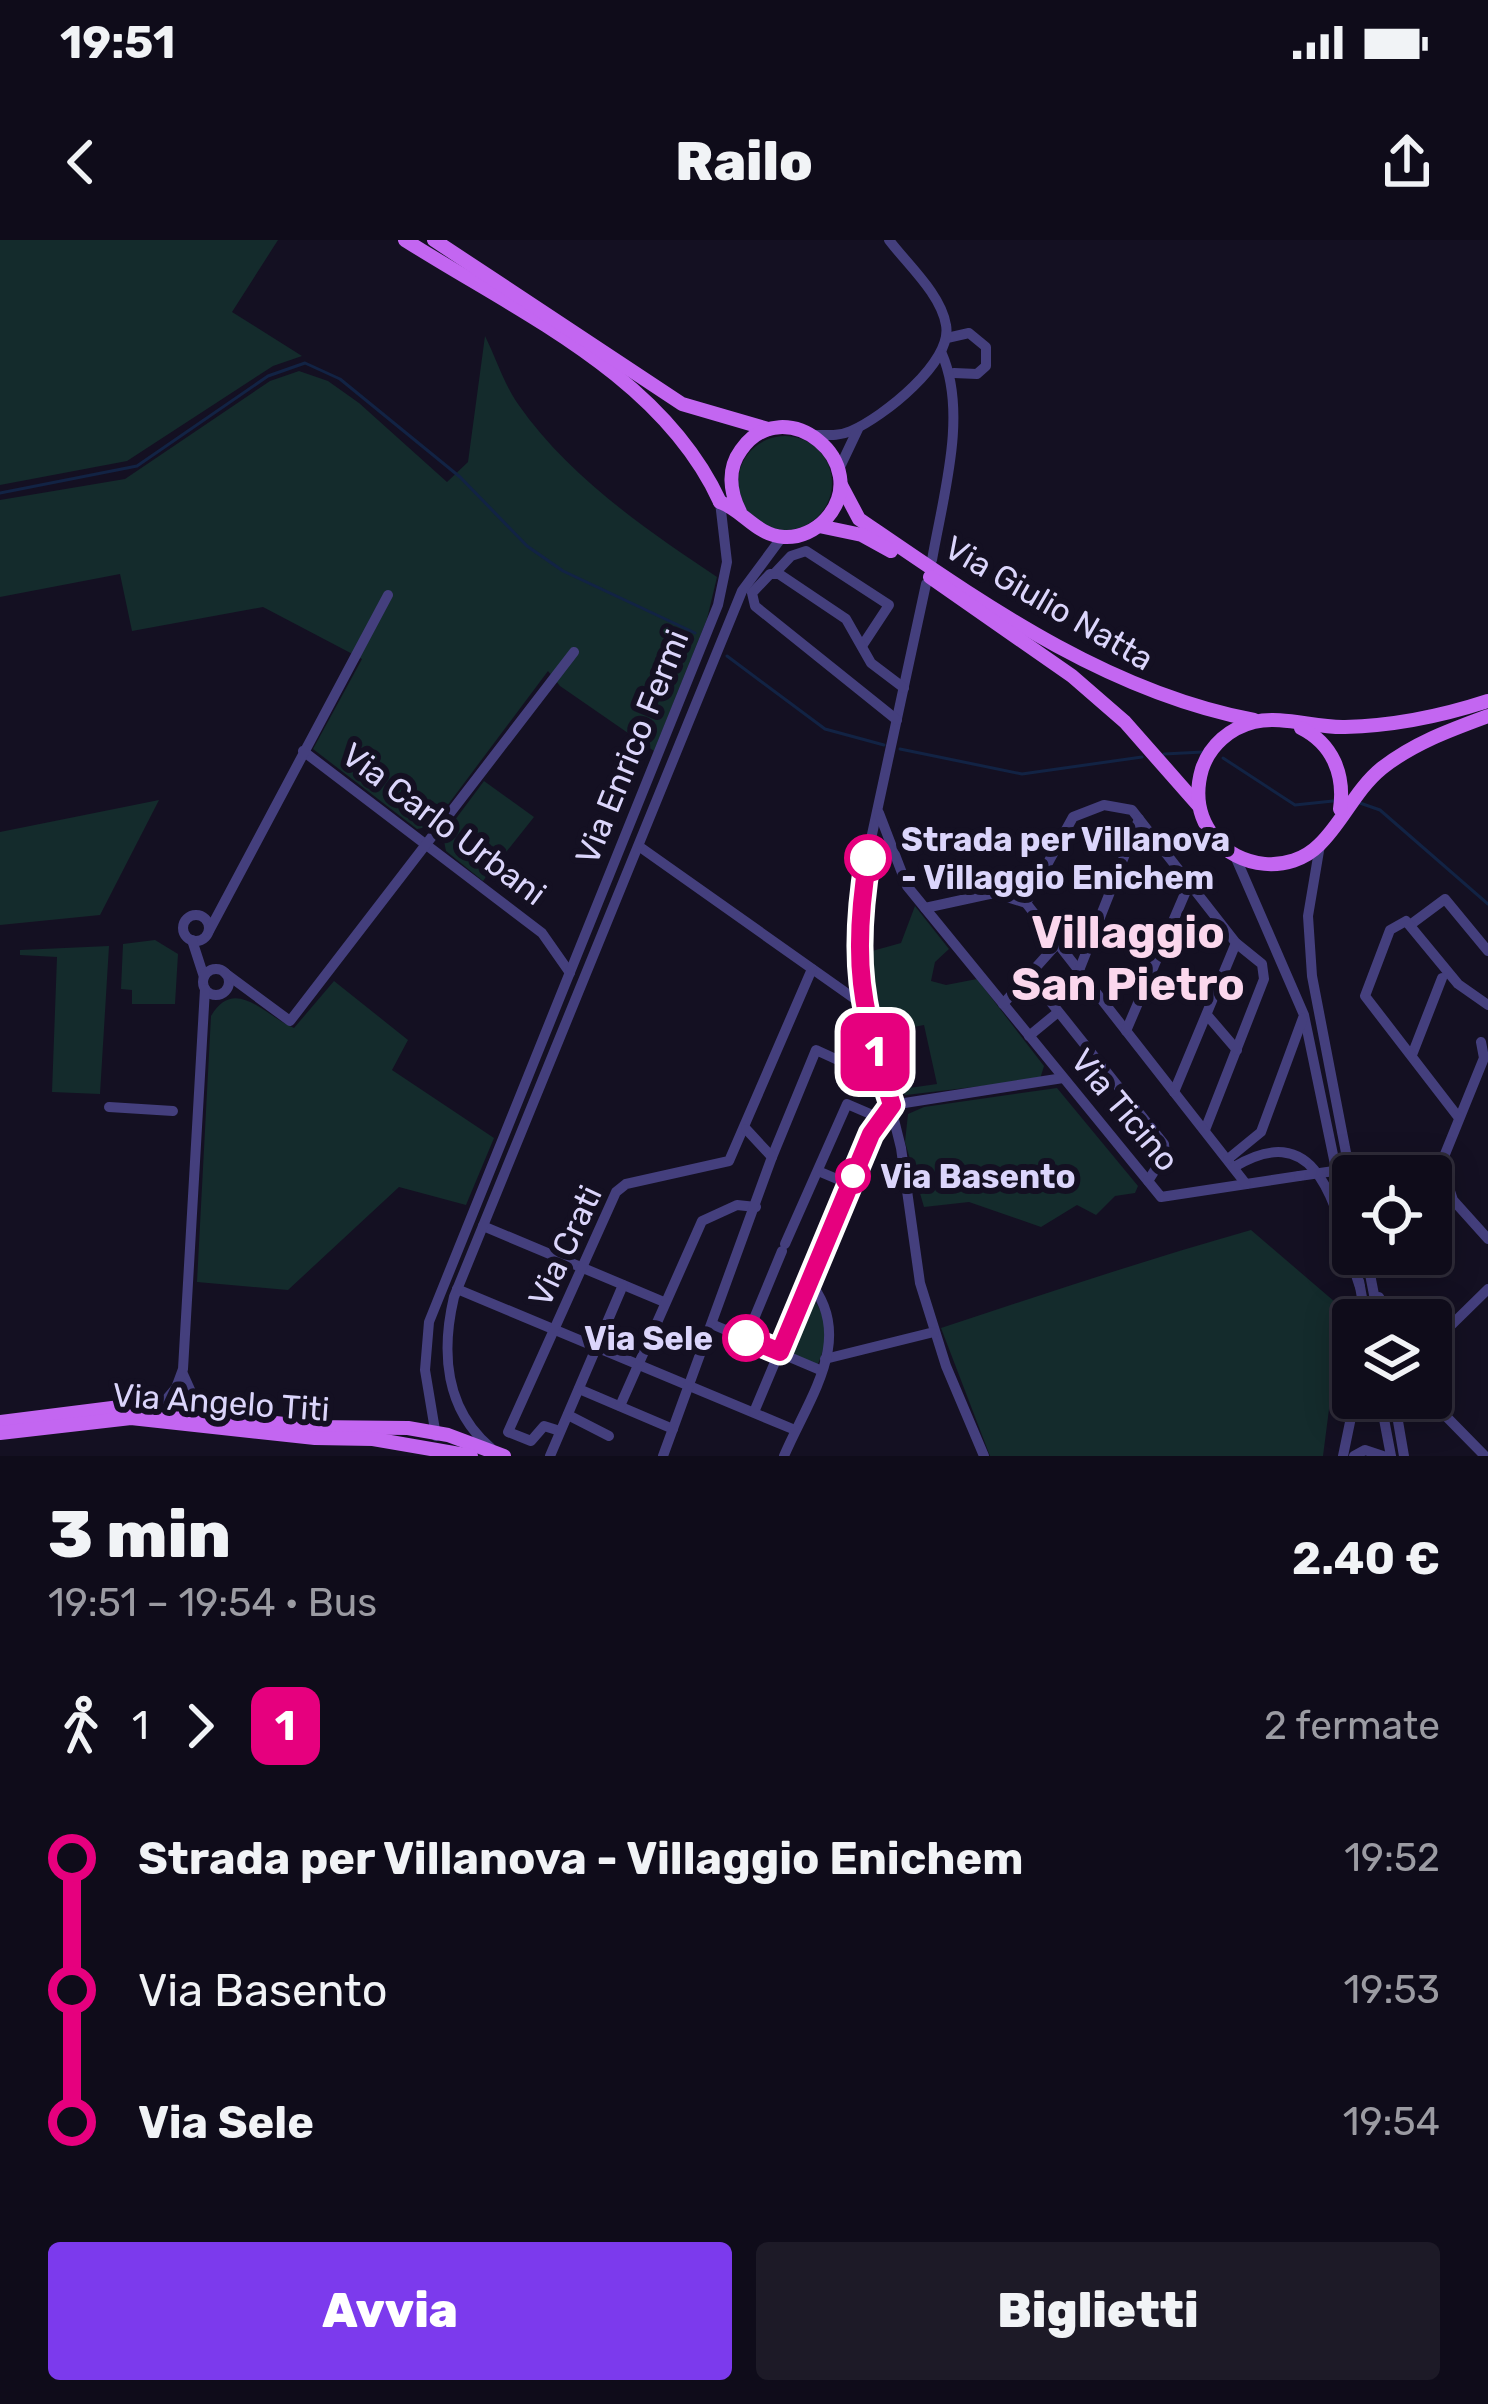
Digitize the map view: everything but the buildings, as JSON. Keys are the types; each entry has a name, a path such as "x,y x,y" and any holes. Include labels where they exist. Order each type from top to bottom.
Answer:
{"main road":[{"name":"Via Enrico Fermi","path":"405,240 643,396 690,445 720,502"},
{"path":"434,240 682,404 768,429 785,426 814,435 830,449 840,477 830,515 818,526 782,537 766,533 720,502 742,449 768,429"},
{"name":"Via Giulio Natta","path":"840,477 860,519 1093,667 1168,699 1259,721"},
{"path":"731,480 740,512"},
{"name":"Via Giulio Natta","path":"818,526 837,527 883,545 1072,676 1125,722 1198,805"},
{"path":"1488,701 1391,723 1259,721 1218,741 1198,782 1198,805 1218,843 1235,856 1280,865 1320,845 1362,786 1402,753 1488,716"},
{"path":"1292,723 1328,749 1342,792 1339,814"},
{"name":"Via Angelo Titi","path":"0,1422 101,1408 158,1409 311,1427 407,1428 437,1440"},
{"name":"Via Angelo Titi","path":"0,1433 131,1418 437,1440"},
{"path":"437,1440 501,1455"},
{"path":"437,1440 471,1456"}],"street":[{"path":"814,435 846,434 860,427 914,385 943,354 947,338 938,303 889,240"},
{"path":"947,338 969,333 986,347 982,370 970,376 954,374"},
{"path":"932,560 949,464 954,374 943,354"},
{"path":"840,477 860,427"},
{"name":"Via Enrico Fermi","path":"437,1440 428,1397 429,1322 718,605 727,562 720,502"},
{"name":"Via Enrico Fermi","path":"501,1455 464,1417 451,1381 447,1329 458,1289 742,591 782,537"},
{"path":"862,646 889,604 806,551 790,556 752,593 755,606 898,721"},
{"path":"775,573 846,620 872,663 904,688"},
{"path":"926,584 856,934 862,1004 892,1105 920,1283 934,1332 983,1456"},
{"path":"388,595 200,937 203,955 290,1021 574,652"},
{"name":"Via Carlo Urbani","path":"303,751 552,941 570,973"},
{"path":"1026,903 1073,817 1104,805 1132,810 1236,943 1265,971 1205,1130"},
{"name":"Via Ticino","path":"879,812 892,857 925,908 1148,1181 1169,1199 1246,1184"},
{"path":"1078,973 1139,819"},
{"path":"1320,845 1308,916 1312,976 1346,1155"},
{"name":"Via Enrico Fermi","path":"640,847 862,1004"},
{"path":"1235,856 1304,1015 1333,1155"},
{"path":"1126,1031 1190,884"},
{"path":"925,908 994,893 1026,903 1246,1184 1332,1171"},
{"path":"1459,1118 1365,996 1390,930 1445,899 1488,951"},
{"path":"200,937 185,934 184,922 219,909"},
{"path":"201,1414 185,1388 183,1369 203,1016 202,916"},
{"path":"1406,923 1458,984 1488,1005"},
{"name":"Via Carlo Urbani","path":"552,941 585,936"},
{"path":"1174,1092 1236,943"},
{"path":"1003,1004 1056,945"},
{"name":"Via Crati","path":"560,1430 544,1426 531,1441 508,1432 619,1188 729,1161 812,969"},
{"path":"204,983 221,971"},
{"path":"203,1016 222,994 221,971"},
{"path":"1030,976 1164,1144 1165,1154 1148,1181"},
{"path":"1412,1055 1442,978"},
{"path":"204,983 222,994 252,993"},
{"path":"1029,1036 1057,1013"},
{"path":"1208,1015 1237,1050"},
{"path":"1231,1163 1261,1132 1299,1040 1304,1015"},
{"path":"1445,1155 1484,1058 1481,1042"},
{"path":"663,1456 816,1050 851,1066"},
{"path":"754,1412 849,1184 892,1105 1063,1078"},
{"path":"746,1338 847,1104 882,1119"},
{"path":"109,1107 173,1111"},
{"path":"746,1130 772,1157"},
{"path":"1231,1163 1276,1152 1309,1161 1327,1188 1366,1284"},
{"path":"818,1171 849,1184"},
{"path":"1452,1197 1488,1239"},
{"path":"620,1406 702,1221 737,1205 756,1207"},
{"path":"483,1226 664,1302"},
{"path":"1362,1275 1375,1299"},
{"path":"1366,1275 1366,1299"},
{"path":"784,1456 823,1365 832,1325 821,1295 808,1280"},
{"path":"550,1456 623,1286"},
{"path":"458,1289 795,1430"},
{"path":"1452,1322 1488,1289"},
{"path":"714,1325 823,1365 934,1332"},
{"path":"158,1409 176,1388 183,1369"},
{"path":"579,1389 673,1430"},
{"path":"407,1428 422,1419 428,1397"},
{"path":"567,1416 609,1436"},
{"path":"1343,1456 1351,1419"},
{"path":"1354,1456 1365,1450 1387,1456 1383,1419"},
{"path":"1398,1419 1405,1456"},
{"path":"1449,1419 1485,1456"}],"green space":[{"path":"0,240 278,240 232,312 302,356 273,366 127,461 0,485"},
{"path":"485,336 513,396 560,455 636,520 717,577 707,619 654,751 560,686 548,671 432,826 417,829 313,749 362,659 263,607 132,631 120,574 0,597 0,500 125,479 270,381 299,371 328,381 359,403 447,482 468,462"},
{"path":"785,436 803,439 818,450 829,465 829,501 818,516 803,527 785,530 767,527 752,516 741,501 738,483 741,465 752,450 767,439"},
{"path":"484,781 534,817 483,881 446,851 443,836"},
{"path":"159,800 100,915 0,925 0,832"},
{"path":"915,906 949,949 935,962 931,981 946,985 977,979 1044,1066 1040,1079 906,1095 895,1091 870,1013 865,953 901,943","holes":["924,1025 937,1084 902,1089 888,1032"]},
{"path":"155,940 178,954 175,1004 132,1004 132,990 121,989 123,944"},
{"path":"109,946 100,1094 52,1092 57,957 20,955 20,950"},
{"path":"334,981 408,1040 392,1070 494,1138 466,1205 399,1187 288,1290 197,1282 211,1016 220,1004 240,999 294,1028"},
{"path":"1057,1088 1138,1186 1135,1193 1115,1196 1096,1215 1077,1205 1041,1227 969,1202 924,1207 905,1142 908,1114 924,1107"},
{"path":"1251,1230 1332,1299 1332,1386 1323,1456 990,1456 941,1328"},
{"path":"812,1297 825,1330 817,1366 786,1352"}],"waterway":[{"path":"0,493 137,466 268,376 305,363 340,379 460,477 527,546 563,571 695,633"},
{"path":"727,656 825,729 884,745"},
{"path":"900,749 1022,774 1142,757"},
{"path":"1164,754 1203,752"},
{"path":"1223,758 1295,805 1333,801"},
{"path":"1360,803 1380,810 1488,904"}],"bus line":[{"name":"1","path":"746,1338 780,1352 871,1134 892,1105 862,1004 859,978 856,934 868,858"}],"place":[{"name":"Strada per Villanova - Villaggio Enichem","path":"868,858"},
{"name":"Via Basento","path":"853,1176"},
{"name":"Via Sele","path":"746,1338"}],"district":[{"name":"Villaggio San Pietro","path":"1128,958"}]}
